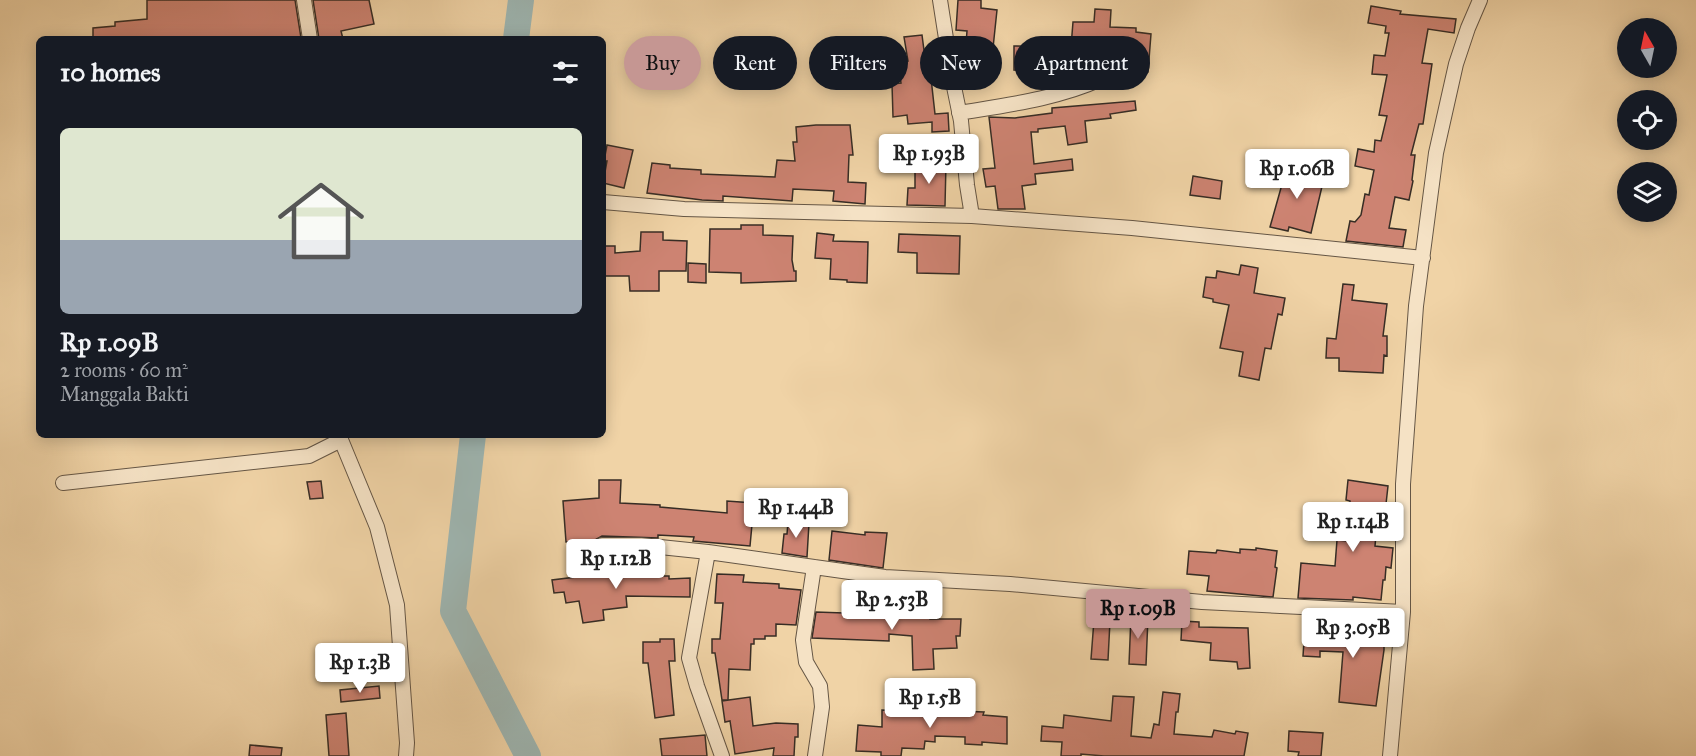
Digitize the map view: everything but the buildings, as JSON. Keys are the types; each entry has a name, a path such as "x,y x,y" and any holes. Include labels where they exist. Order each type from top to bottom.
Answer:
{"street":[{"path":"304,0 309,36"},
{"path":"940,0 959,113 972,216"},
{"path":"1390,756 1403,612 1403,484 1416,306 1436,153 1456,64 1480,0"},
{"path":"959,113 1026,102 1072,90"},
{"path":"606,202 684,208 972,216 1132,228 1423,258"},
{"path":"63,483 309,456 338,438"},
{"path":"340,438 378,527 397,605 406,756"},
{"path":"602,545 641,545 708,552 885,577 1010,584 1202,602 1403,612"},
{"path":"708,552 689,658 722,756"},
{"path":"814,567 803,640 806,662 820,686 822,707 815,756"}],"waterway":[{"path":"516,36 521,0"},
{"path":"473,438 453,611 528,756"}]}
